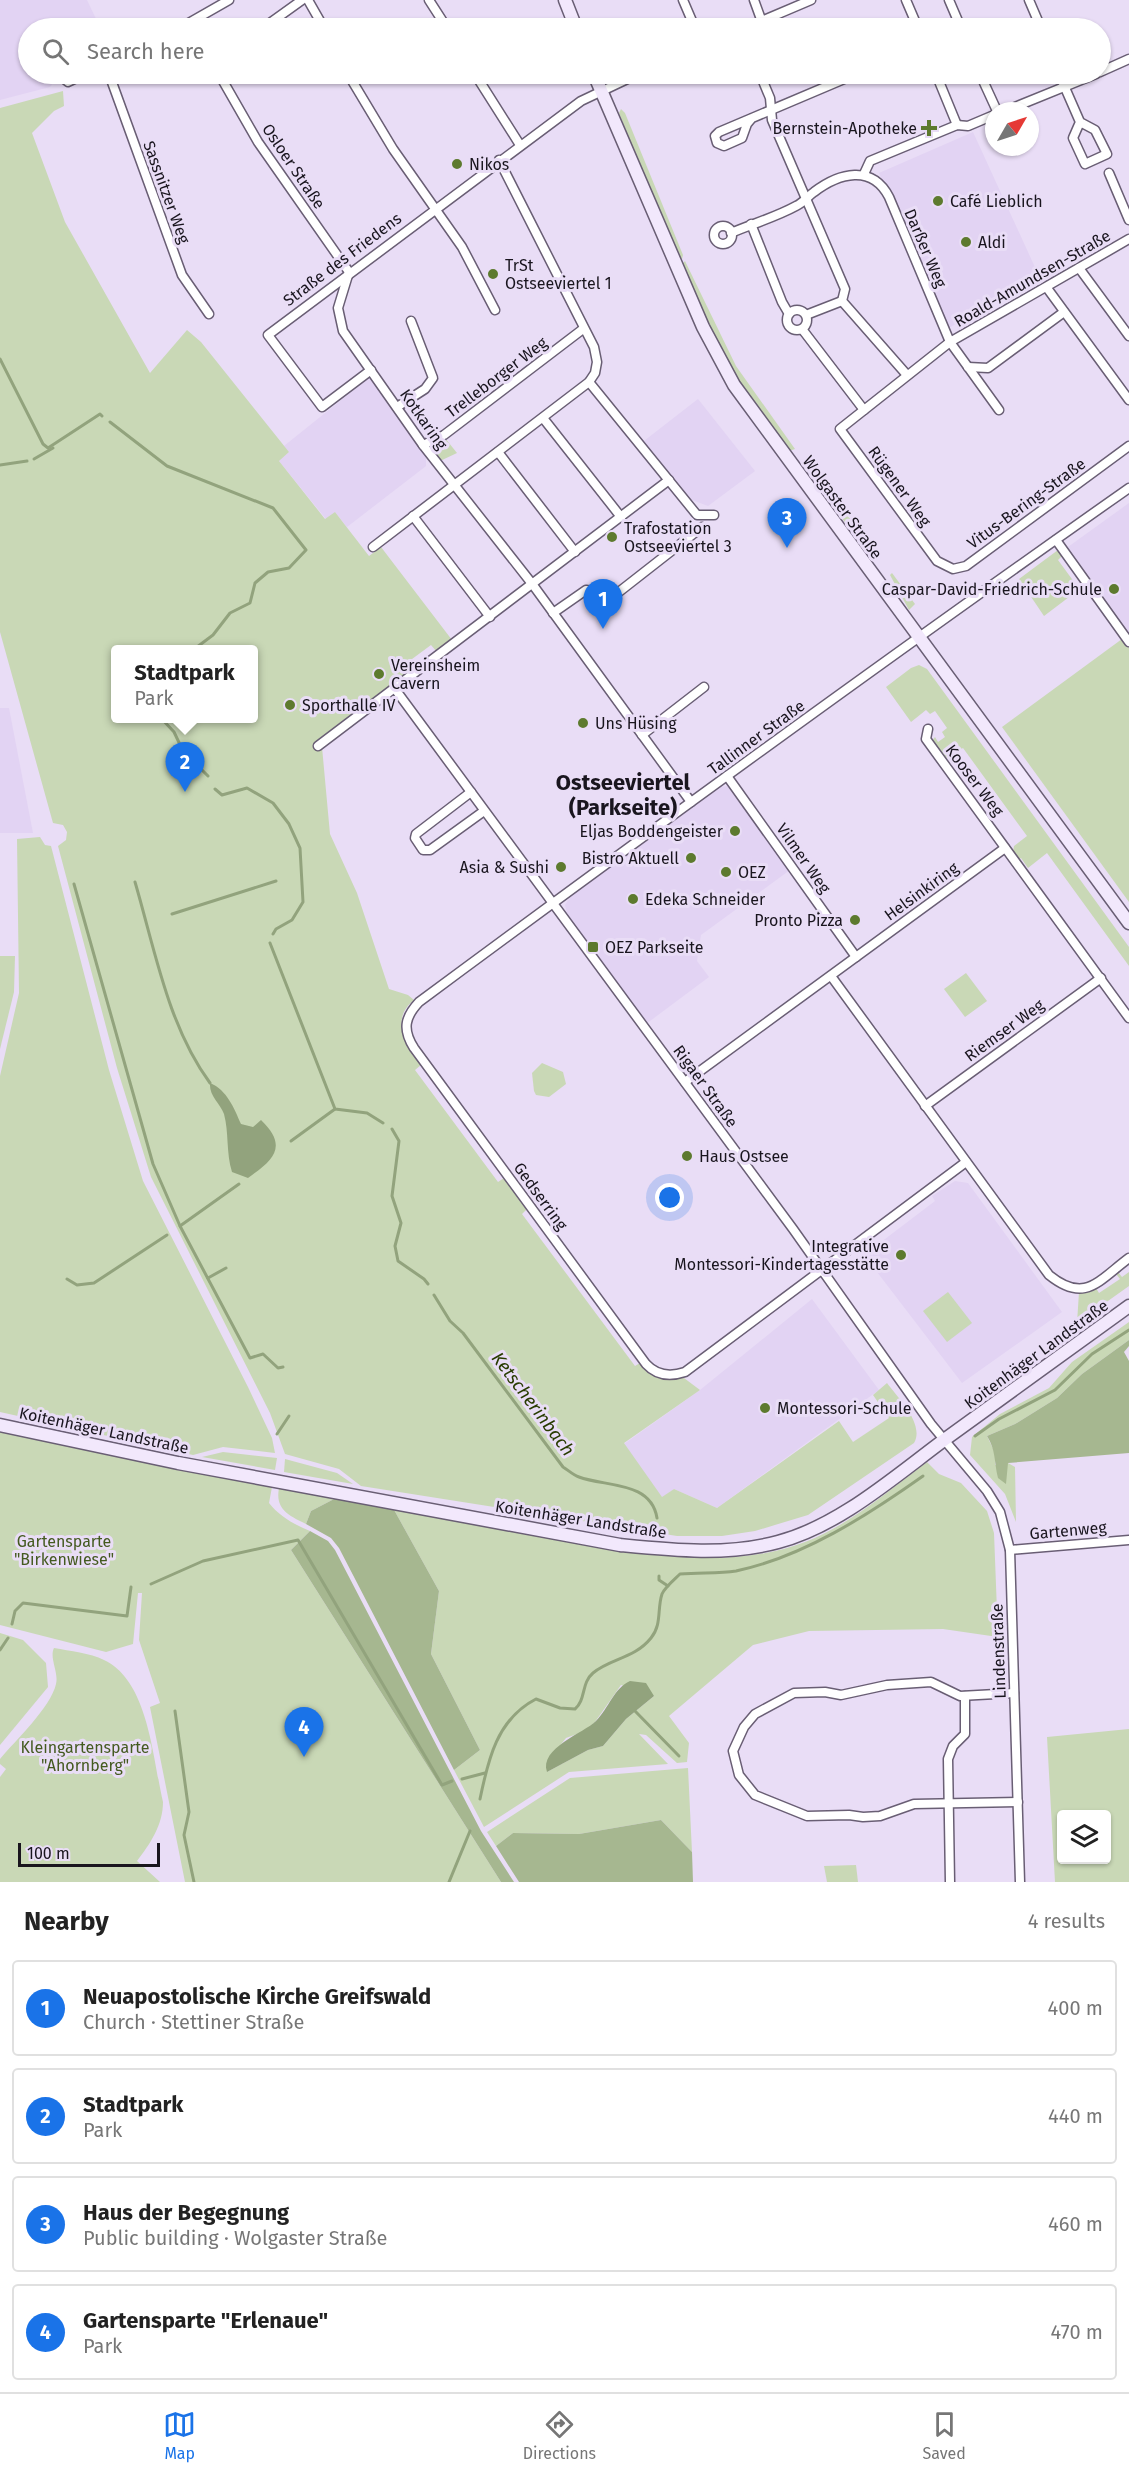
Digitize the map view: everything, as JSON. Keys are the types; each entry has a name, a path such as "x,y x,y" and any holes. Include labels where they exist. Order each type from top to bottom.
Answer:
{"main road":[{"path":"565,0 572,18"},
{"name":"Wolgaster Straße","path":"598,84 703,327 735,385 1129,922"},
{"name":"Koitenhäger Landstraße","path":"0,1425 248,1476 620,1545 676,1551 730,1550 778,1542 818,1527 944,1440 1129,1306"}],"street":[{"path":"203,18 229,0"},
{"path":"277,18 302,0"},
{"path":"308,0 318,18"},
{"path":"429,0 441,18"},
{"path":"683,0 691,18"},
{"path":"754,0 761,18"},
{"path":"771,18 811,0"},
{"path":"906,0 914,18"},
{"path":"948,0 956,18"},
{"path":"1029,0 1037,18"},
{"path":"1111,67 1129,59"},
{"name":"Sassnitzer Weg","path":"113,84 182,275 209,314"},
{"name":"Osloer Straße","path":"225,84 258,142 349,272"},
{"path":"354,84 393,149 462,247 495,310"},
{"path":"481,84 520,145"},
{"name":"Straße des Friedens","path":"371,370 322,407 268,335 499,160 581,101 616,84"},
{"path":"764,84 770,98 772,120 845,289 842,301"},
{"path":"752,118 832,84"},
{"path":"940,84 957,125"},
{"path":"985,84 993,102"},
{"path":"1063,84 1080,122 1095,130 1107,154 1085,164 1073,138 1080,122"},
{"path":"1027,102 1071,84"},
{"path":"731,233 797,206 826,186 855,174 864,174 870,161 957,125 968,126 985,119"},
{"path":"373,547 543,418 589,382 595,374 597,362 594,347 499,160"},
{"path":"1109,173 1129,220"},
{"name":"Darßer Weg","path":"864,174 884,189 889,197 950,342"},
{"path":"751,224 789,314 787,321 790,327 795,330 802,329 806,324 806,315"},
{"name":"Roald-Amundsen-Straße","path":"840,429 950,342 1129,239"},
{"path":"1079,268 1129,336"},
{"name":"Kotkaring","path":"349,272 341,294 338,318 343,331 423,446 454,485"},
{"path":"1047,288 1129,400"},
{"path":"806,315 842,301"},
{"path":"842,301 907,375"},
{"path":"789,314 797,310 806,315"},
{"path":"968,368 987,368 1064,312"},
{"path":"397,407 425,389 433,378 411,321"},
{"name":"Trelleborger Weg","path":"423,446 444,435 584,329"},
{"path":"802,329 864,410"},
{"name":"Roald-Amundsen-Straße","path":"950,342 999,410"},
{"path":"589,382 697,515 714,515"},
{"path":"543,418 621,517"},
{"name":"Rügener Weg","path":"840,429 937,561"},
{"name":"Vitus-Bering-Straße","path":"937,561 953,569 966,566 1129,446"},
{"path":"498,452 575,552"},
{"path":"318,746 669,480"},
{"path":"454,485 533,585 691,802"},
{"path":"918,636 1129,488"},
{"path":"413,516 490,617"},
{"path":"553,613 586,590 615,595 702,527"},
{"path":"1056,540 1129,642"},
{"name":"Tallinner Straße","path":"552,904 918,636"},
{"path":"642,735 704,687"},
{"name":"Rigaer Straße","path":"395,689 685,1082 944,1440"},
{"name":"Kooser Weg","path":"928,729 926,738 1005,848"},
{"name":"Vilmer Weg","path":"727,776 856,957"},
{"path":"471,792 416,834 419,845 423,850 430,850 484,811"},
{"path":"1005,848 1129,1018"},
{"name":"Helsinkiring","path":"685,1082 1005,848"},
{"name":"Gedserring","path":"552,904 419,1002 407,1017 406,1033 414,1048 631,1343 651,1370 668,1376 685,1371 822,1270"},
{"path":"831,976 1049,1275 1072,1290 1091,1287 1129,1258"},
{"name":"Riemser Weg","path":"925,1106 1101,978"},
{"path":"822,1270 966,1162"},
{"name":"Lindenstraße","path":"944,1440 987,1491 1000,1512 1010,1550 1020,1882"},
{"name":"Gartenweg","path":"1010,1550 1129,1540"},
{"path":"1014,1693 965,1696 931,1682 887,1685 841,1695 825,1692 794,1693 755,1714 744,1727 733,1751 739,1775 755,1795 807,1816 872,1816 914,1804 1018,1802"},
{"path":"950,1882 948,1759 953,1746 965,1734 965,1696"}],"shaded area":[{"path":"0,0 87,0 96,18 18,18 18,84 52,84 50,87 0,100"},
{"path":"973,132 1039,276 947,329 879,173"},
{"path":"370,377 426,457 426,466 347,527 335,512 326,519 279,461 289,452 284,446"},
{"path":"698,399 755,471 708,506 692,500 644,441"},
{"name":"Caspar-David-Friedrich-Schule","path":"1129,503 1129,632 1068,547"},
{"path":"0,708 9,708 33,833 0,833"},
{"path":"727,786 790,870 701,935 697,961 709,977 646,1024 567,913 565,905 570,897 721,787"},
{"path":"210,1083 225,1095 241,1124 253,1127 261,1120 274,1138 276,1145 270,1159 248,1178 232,1172 224,1114 213,1096"},
{"path":"955,1181 968,1183 1062,1312 962,1383 864,1255 935,1201 932,1196"},
{"name":"Montessori-Schule","path":"812,1299 879,1390 717,1508 674,1489 662,1498 624,1444 700,1390"},
{"path":"1129,1340 1129,1346 1124,1352 1129,1361 1129,1453 1008,1463 1006,1484 998,1478 993,1451 987,1436 1015,1424 1057,1398 1082,1374"},
{"path":"336,1498 393,1508 439,1591 431,1654 480,1750 454,1770 339,1548 331,1538 306,1524 311,1511"},
{"path":"310,1531 328,1541 335,1550 481,1831 514,1882 501,1882 291,1550"},
{"path":"630,1681 646,1683 654,1696 626,1719 603,1746 588,1750 547,1772 546,1763 556,1748 596,1721 620,1688"},
{"path":"661,1820 692,1852 693,1882 519,1882 496,1846 513,1833 579,1834"}],"green space":[{"path":"63,91 64,106 54,111 32,133 65,222 150,373 187,330 201,342 289,452 279,461 325,519 335,512 369,556 381,547 452,640 437,652 431,645 408,662 413,670 314,743 322,747 330,834 357,893 389,989 408,995 414,1000 403,1016 402,1024 406,1041 421,1065 415,1070 498,1182 504,1178 527,1209 522,1214 635,1366 640,1363 650,1373 660,1377 684,1378 700,1390 624,1443 662,1497 674,1489 717,1508 839,1421 853,1442 889,1418 873,1395 887,1383 913,1420 916,1428 914,1443 808,1515 755,1531 722,1536 677,1536 361,1486 339,1469 285,1454 270,1413 151,1177 117,1068 58,846 66,840 67,832 63,825 53,823 0,632 0,108"},
{"path":"621,109 625,113 683,255 682,259 677,258 619,113"},
{"path":"685,261 736,366 795,449 789,451 743,388 712,337 682,264"},
{"path":"445,438 457,453 440,461 430,447"},
{"path":"824,486 870,544 868,546 854,534 821,491"},
{"path":"1058,550 1062,556 1058,560 1077,586 1082,583 1088,591 1083,598 1077,591 1044,616 1019,579"},
{"path":"892,573 915,604 909,610 890,575"},
{"path":"1122,639 1129,648 1129,902 1002,727"},
{"path":"919,665 927,669 1129,947 1129,966 1047,853 1028,868 1021,858 1018,860 1013,852 1014,846 1027,836 963,748 945,760 932,741 935,737 938,742 945,737 942,732 947,728 935,711 930,714 926,710 911,722 886,687 911,668"},
{"path":"40,837 45,845 51,846 109,1070 143,1181 248,1387 272,1438 275,1453 223,1447 193,1455 0,1412 0,1076 19,993 17,839"},
{"path":"0,956 15,956 14,992 0,1049"},
{"path":"966,973 987,1001 965,1017 944,989"},
{"path":"542,1063 563,1072 566,1084 549,1097 536,1095 534,1091 532,1073"},
{"path":"1118,1272 1122,1277 1129,1272 1129,1286 1077,1323 1079,1292 1096,1288 1099,1293 1120,1279 1116,1274"},
{"path":"948,1292 972,1323 947,1342 923,1311"},
{"path":"1129,1322 1129,1340 1082,1374 1057,1398 1015,1424 987,1436 996,1455 995,1465 1008,1463 1015,1467 1016,1522 1005,1494 970,1455 972,1437 1000,1414 1049,1388 1072,1362"},
{"name":"Gartensparte \"Birkenwiese\"","path":"0,1431 272,1487 269,1503 273,1508 288,1520 310,1531 291,1550 501,1882 185,1882 150,1707 160,1703 139,1640 142,1593 138,1593 133,1644 106,1652 0,1625"},
{"path":"223,1452 277,1458 275,1470 202,1457"},
{"path":"285,1459 337,1473 353,1484 284,1472"},
{"path":"927,1462 939,1474 961,1483 987,1511 994,1533 998,1637 943,1629 809,1631 753,1645 669,1716 689,1743 687,1762 677,1763 646,1735 639,1734 668,1764 569,1772 484,1827 454,1770 480,1750 431,1654 439,1591 393,1508 646,1553 710,1558 742,1556 774,1551 822,1535 853,1517","holes":["621,1685 654,1696 626,1719 603,1746 588,1750 547,1772 558,1748 566,1738 585,1731 595,1722"]},
{"path":"279,1488 336,1498 311,1511 306,1524 288,1514 281,1506"},
{"path":"0,1633 23,1640 46,1663 48,1687 0,1745"},
{"name":"Kleingartensparte \"Ahornberg\"","path":"54,1648 104,1660 119,1670 131,1685 140,1703 152,1744 163,1802 158,1826 137,1861 160,1882 0,1882 0,1777 6,1769 0,1764 0,1759 40,1713 53,1693 57,1679"},
{"path":"1129,1729 1129,1882 1055,1882 1047,1737"},
{"path":"688,1768 692,1852 661,1820 579,1834 513,1833 496,1846 487,1832 570,1778"},
{"path":"856,1865 858,1882 827,1882 824,1866"}],"waterway":[{"name":"Ketscherinbach","path":"0,359 43,444 48,448 100,414 102,416"},
{"name":"Ketscherinbach","path":"110,422 167,466 273,508 306,550 289,568 268,572 255,583 250,603 230,613 213,635 200,645"},
{"path":"34,459 53,448"},
{"path":"0,465 27,461"},
{"name":"Ketscherinbach","path":"166,723 174,732 183,751 208,776"},
{"name":"Ketscherinbach","path":"215,789 222,795 247,788 273,803 289,824 300,848 303,902 292,920 276,929 273,934"},
{"path":"172,914 276,881"},
{"path":"135,882 173,1012 183,1037 210,1083"},
{"path":"74,884 153,1164 180,1226 250,1358 263,1354 278,1368 283,1367"},
{"name":"Ketscherinbach","path":"270,943 335,1109 367,1113 383,1123"},
{"path":"291,1141 335,1109"},
{"name":"Ketscherinbach","path":"392,1129 399,1141 392,1196 401,1223 395,1246 398,1261 428,1284"},
{"path":"180,1226 239,1184"},
{"path":"67,1279 77,1285 94,1283 167,1235"},
{"path":"208,1278 226,1268"},
{"name":"Ketscherinbach","path":"434,1295 450,1321 463,1333 563,1467 579,1477 637,1491 653,1506 657,1518"},
{"name":"Ketscherinbach","path":"975,1436 999,1419 1055,1390 1092,1354 1129,1330"},
{"path":"277,1434 289,1416"},
{"path":"480,1799 496,1742 512,1718 536,1699 560,1708 575,1709 593,1673 637,1650 651,1638 657,1628 662,1594 680,1574 736,1571 786,1556 857,1520 923,1476"},
{"path":"151,1584 203,1561 298,1540 442,1785 452,1781"},
{"name":"Ketscherinbach","path":"659,1576 659,1580 668,1586"},
{"path":"12,1624 15,1611 23,1603 127,1616 131,1587"},
{"path":"0,1650 8,1638"},
{"path":"175,1711 189,1812 184,1835 194,1882"},
{"path":"635,1711 679,1756"},
{"path":"462,1779 485,1773"},
{"path":"449,1882 470,1831"}],"place":[{"name":"Bernstein-Apotheke","path":"929,128"},
{"name":"Nikos","path":"457,164"},
{"name":"Café Lieblich","path":"938,201"},
{"name":"Aldi","path":"966,242"},
{"name":"TrSt Ostseeviertel 1","path":"493,274"},
{"name":"Trafostation Ostseeviertel 3","path":"612,537"},
{"name":"Haus der Begegnung","path":"787,548"},
{"name":"Caspar-David-Friedrich-Schule","path":"1114,589"},
{"name":"Neuapostolische Kirche Greifswald","path":"603,629"},
{"name":"Vereinsheim Cavern","path":"379,674"},
{"name":"Sporthalle IV","path":"290,705"},
{"name":"Uns Hüsing","path":"583,723"},
{"name":"Stadtpark","path":"185,792"},
{"name":"Eljas Boddengeister","path":"735,831"},
{"name":"Bistro Aktuell","path":"691,858"},
{"name":"Asia & Sushi","path":"561,867"},
{"name":"OEZ","path":"726,872"},
{"name":"Edeka Schneider","path":"633,899"},
{"name":"Pronto Pizza","path":"855,920"},
{"name":"OEZ Parkseite","path":"593,947"},
{"name":"Haus Ostsee","path":"687,1156"},
{"name":"Integrative Montessori-Kindertagesstätte","path":"901,1255"},
{"name":"Montessori-Schule","path":"765,1408"},
{"name":"Gartensparte \"Erlenaue\"","path":"304,1757"}],"district":[{"name":"Ostseeviertel (Parkseite)","path":"623,794"}]}
